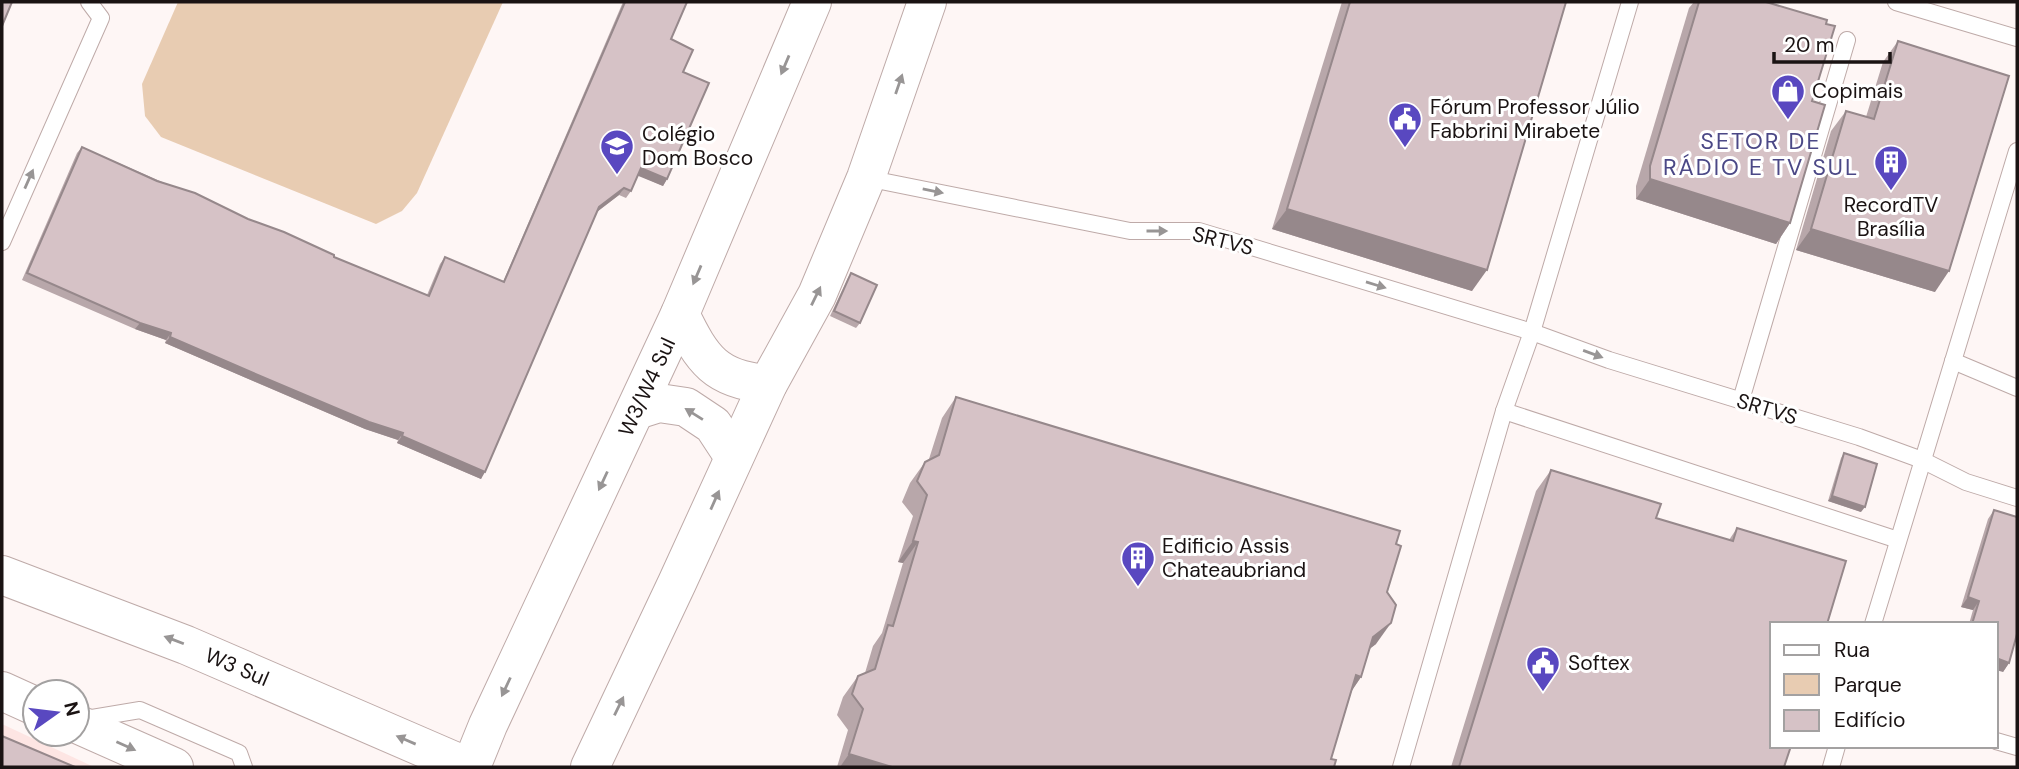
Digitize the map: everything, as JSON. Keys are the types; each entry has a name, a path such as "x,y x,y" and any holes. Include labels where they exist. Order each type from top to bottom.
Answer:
{"main road":[{"name":"W3/W4 Sul","path":"470,767 680,314 812,2"},
{"path":"590,767 768,384 817,295 866,178 927,2"},
{"path":"680,314 691,338 708,360 727,376 744,382 768,384"},
{"path":"637,410 659,403 686,407 713,425 734,457"},
{"name":"W3 Sul","path":"2,575 186,645 470,767"},
{"path":"2,691 21,700"},
{"path":"91,728 174,767"}],"lane":[{"path":"2,242 101,18 89,2"},
{"path":"1401,767 1504,411 1532,332 1630,2"},
{"path":"1896,2 2017,38"},
{"path":"1741,400 1847,40"},
{"path":"1874,622 2017,151"},
{"name":"SRTVS","path":"866,178 1130,231 1199,231 1532,332 1609,360 1741,400 1922,460 1966,482 2017,499"},
{"path":"1952,361 2017,388"},
{"path":"1504,411 1898,540"},
{"path":"91,719 140,710 239,753 244,767"},
{"path":"1998,742 2017,747"},
{"path":"1831,767 1836,748"}],"shaded area":[{"path":"2,724 21,733 21,748 53,748 94,767 2,767"}],"green space":[{"path":"178,2 503,2 417,193 402,211 376,224 161,137 145,116 142,84"}],"building":[{"path":"2,2 12,2 2,26"},
{"path":"625,2 687,2 671,39 693,50 683,72 709,83 667,179 641,168 631,191 624,188 599,207 485,472 402,436 403,433 369,422 279,384 170,337 171,333 140,323 27,273 82,147 157,181 195,193 334,257 429,296 445,257 504,282"},
{"name":"Fórum Professor Júlio Fabbrini Mirabete","path":"1350,2 1566,2 1487,270 1287,209"},
{"path":"1699,2 1766,2 1827,20 1826,24 1835,26 1812,101 1825,105 1790,223 1650,179 1650,166"},
{"name":"RecordTV Brasília","path":"1898,41 2009,76 1949,271 1811,229 1846,111 1874,119"},
{"path":"851,273 877,285 860,323 834,311"},
{"name":"Edificio Assis Chateaubriand","path":"956,397 1400,531 1396,544 1401,546 1387,592 1396,605 1391,623 1373,637 1361,677 1356,675 1331,759 1336,760 1334,767 892,767 849,754 863,709 852,694 858,676 875,669 888,625 893,626 918,542 913,541 927,495 917,481 925,462 939,455"},
{"path":"1844,453 1877,464 1865,507 1832,496"},
{"path":"1551,470 1661,504 1656,518 1733,541 1737,528 1846,561 1828,622 1770,622 1770,748 1790,748 1784,767 1459,767"},
{"path":"1994,510 2017,517 2017,634 2009,663 1998,659 1998,622 1973,622 1979,601 1968,597"},
{"path":"2,736 21,744 21,748 30,748 75,767 2,767"}],"place":[{"name":"Copimais","path":"1788,121"},
{"name":"Fórum Professor Júlio Fabbrini Mirabete","path":"1405,149"},
{"name":"Colégio Dom Bosco","path":"617,176"},
{"name":"RecordTV Brasília","path":"1891,192"},
{"name":"Edificio Assis Chateaubriand","path":"1138,588"},
{"name":"Softex","path":"1543,693"}],"district":[{"name":"SETOR DE RÁDIO E TV SUL","path":"1761,154"}]}
